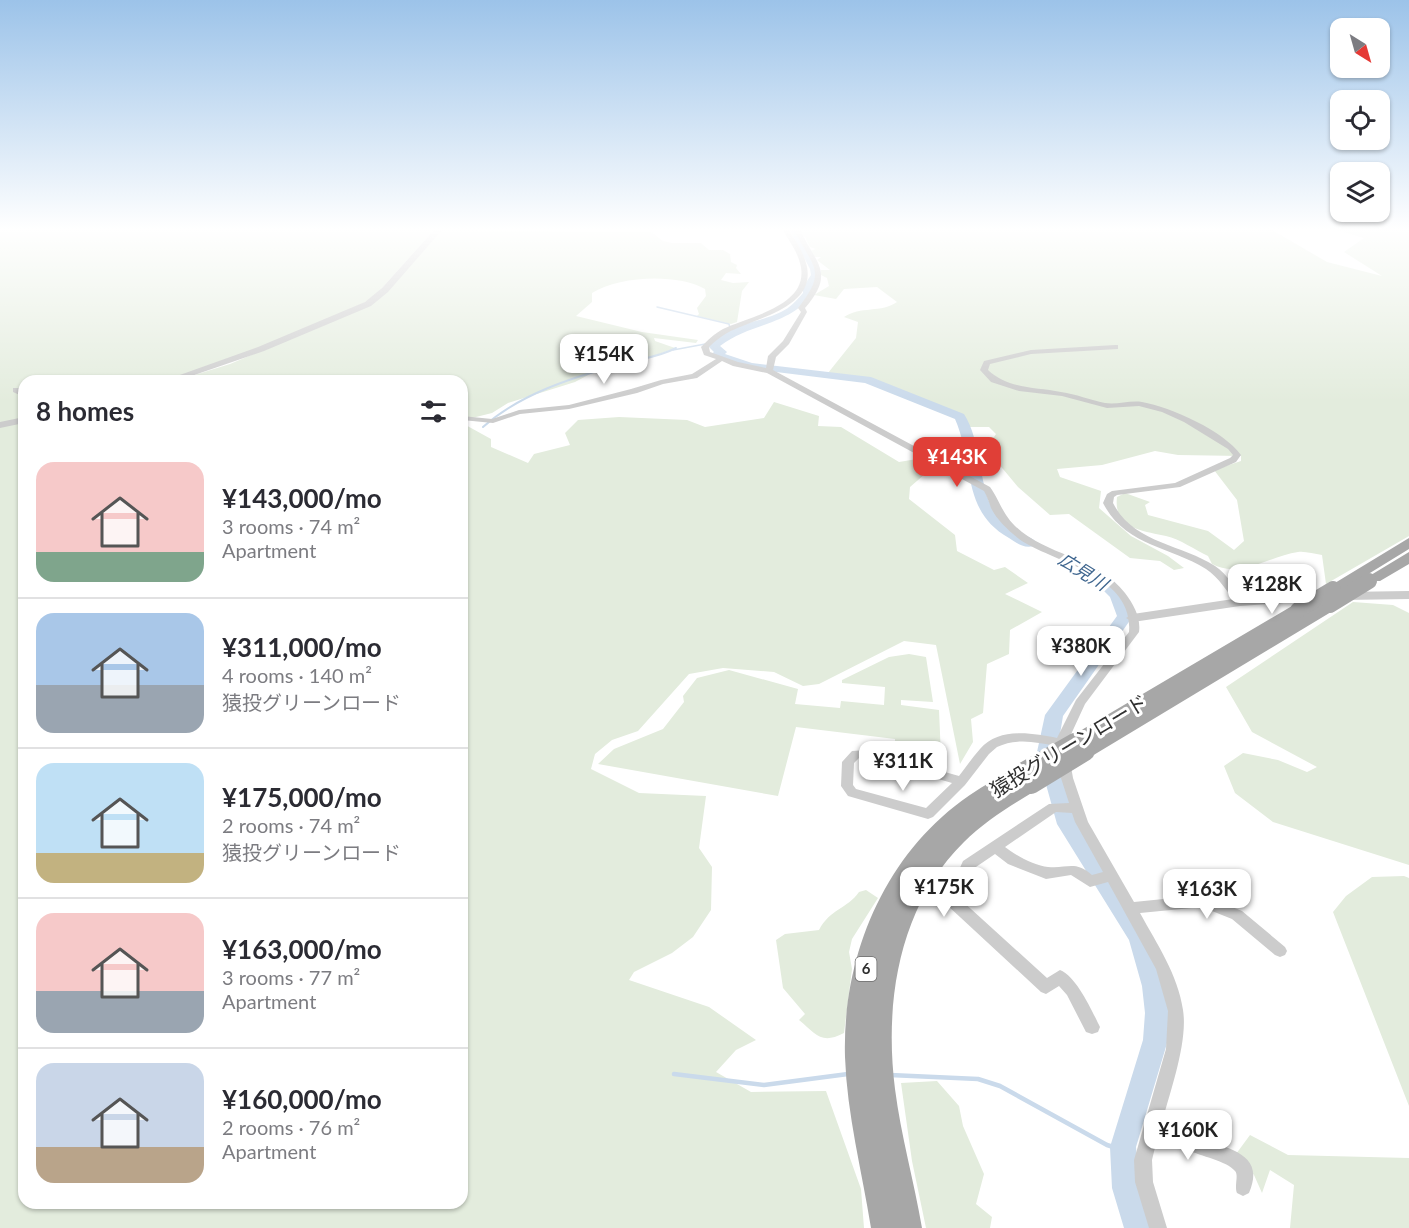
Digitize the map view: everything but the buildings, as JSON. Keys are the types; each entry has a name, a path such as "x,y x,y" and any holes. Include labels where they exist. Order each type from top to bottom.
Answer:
{"main road":[{"name":"猿投グリーンロード","path":"1069,745 1331,597 1409,543"},
{"name":"猿投グリーンロード","path":"908,1228 882,1090 878,1046 880,1004 895,932 910,897 927,869 947,845 973,822 1069,745 1298,610 1370,581 1409,557"},
{"name":"猿投グリーンロード","path":"885,1228 860,1089 857,1038 862,987 878,924 894,891 932,837 957,815 1028,778"}],"street":[{"path":"188,375 261,349 368,304 387,287"},
{"path":"801,287 787,305 777,312 721,332 710,341 705,351 721,359 770,369 987,489 993,497 997,511 1027,539 1087,566 1109,580 1123,597 1133,618 1134,632 1080,703 1069,745 1067,778 1077,808 1095,848 1164,969 1176,1011 1174,1049 1143,1160 1143,1170 1158,1228"},
{"path":"800,308 817,287"},
{"path":"770,369 772,356 786,342 804,312 800,308 787,305"},
{"path":"1115,347 1019,354 987,363 984,370 994,380 1019,390 1062,394 1107,406 1139,404 1166,410 1231,447 1237,455 1233,460 1177,485 1115,493 1110,496 1108,503 1116,519 1130,530 1198,561 1218,574 1240,602"},
{"path":"468,419 490,421 519,412 568,407 634,392 661,382 694,376 721,359"},
{"path":"0,424 18,421"},
{"path":"1133,618 1240,602 1309,597 1409,595"},
{"path":"961,781 867,754 856,754 848,762 848,786 852,793 928,814 961,781 986,749 1001,740 1031,737 1069,745"},
{"path":"1077,808 1056,807 968,865 952,901 954,906 1046,987 1060,977 1072,990 1092,1027"},
{"path":"995,847 1013,860 1046,873 1071,870 1081,873 1090,881 1111,876"},
{"path":"1130,908 1203,901 1237,915 1280,951"},
{"path":"1153,1122 1193,1144 1227,1156 1242,1165 1246,1174 1243,1187"}],"green space":[{"path":"0,287 383,287 374,297 337,318 261,348 182,375 18,375 18,419 0,423"},
{"path":"387,287 602,287 592,293 592,302 576,316 642,332 698,340 696,343 654,338 655,341 675,348 592,373 575,382 508,403 492,413 468,419 468,375 194,375 230,364 371,304"},
{"path":"701,287 745,287 742,291 737,322 731,324 697,316 699,314 697,308 706,296 705,289"},
{"path":"827,287 872,287 844,289 836,299 814,295"},
{"path":"877,287 1409,287 1409,536 1326,584 1322,555 1307,552 1287,554 1244,568 1222,568 1212,564 1208,556 1182,542 1132,527 1120,516 1117,497 1125,493 1150,502 1145,505 1148,515 1208,531 1234,550 1244,541 1237,500 1214,470 1241,461 1241,456 1178,455 1155,451 1102,465 1057,469 1060,477 1101,491 1099,508 1131,536 1168,556 1184,568 1174,570 1160,561 1130,558 1069,514 1050,515 1018,487 993,457 983,452 977,438 994,437 996,434 989,427 967,427 962,417 954,413 870,380 828,373 856,338 858,322 844,317 897,302"},
{"path":"774,402 819,416 818,426 841,427 899,462 917,459 932,468 910,487 909,499 955,535 957,551 994,570 1005,567 1028,583 1005,594 1042,612 1010,630 1009,654 987,664 983,713 971,719 973,742 960,764 936,645 904,641 819,684 803,686 774,672 723,668 689,674 638,731 612,740 595,754 591,769 639,793 706,796 699,848 712,867 711,910 693,937 672,953 634,972 629,980 709,1007 756,1040 736,1050 716,1072 751,1092 826,1091 861,1189 864,1228 0,1228 0,427 18,423 18,1209 468,1209 468,426 491,439 491,447 528,463 534,454 570,445 565,433 578,420 619,417 687,420 705,427 764,418"},
{"path":"1353,602 1393,605 1409,613 1409,865 1273,822 1235,793 1224,766 1243,753 1278,760 1307,772 1317,767 1252,732 1226,687"},
{"path":"909,654 926,657 933,702 901,700 901,705 939,710 941,756 895,751 895,739 796,727 778,796 598,764 614,749 663,729 684,702 683,696 697,678 729,670 798,689 795,704 840,708 841,701 884,705 885,687 842,683 842,680 889,657"},
{"path":"1404,876 1409,878 1409,1106 1333,912 1346,896 1372,877"},
{"path":"866,890 878,898 852,939 849,952 852,969 844,1033 824,1038 799,1020 805,1014 783,988 776,940 785,934 819,930 833,913 859,892"},
{"path":"937,1081 959,1106 963,1126 984,1174 976,1204 992,1217 990,1228 926,1228 912,1161 901,1083"},
{"path":"1250,1135 1288,1155 1409,1158 1409,1228 1290,1228 1294,1185 1270,1170 1262,1193 1254,1175 1236,1154"}],"waterway":[{"name":"広見川","path":"808,287 808,294 794,309 784,315 734,331 719,341 714,346 721,352 716,355 751,366 867,380 960,417 969,437 983,505 997,525 1029,543"},
{"path":"657,307 729,324 730,328"},
{"path":"673,350 716,342"},
{"path":"483,427 513,405 547,388 676,348"},
{"name":"広見川","path":"1098,577 1116,594 1125,616 1054,715 1047,752 1067,824 1137,933 1148,960 1154,986 1157,1013 1156,1040 1125,1135 1122,1157 1126,1188 1138,1228"},
{"path":"674,1074 764,1085 848,1074"},
{"path":"890,1075 978,1079 1000,1086 1107,1145 1123,1150"}]}
